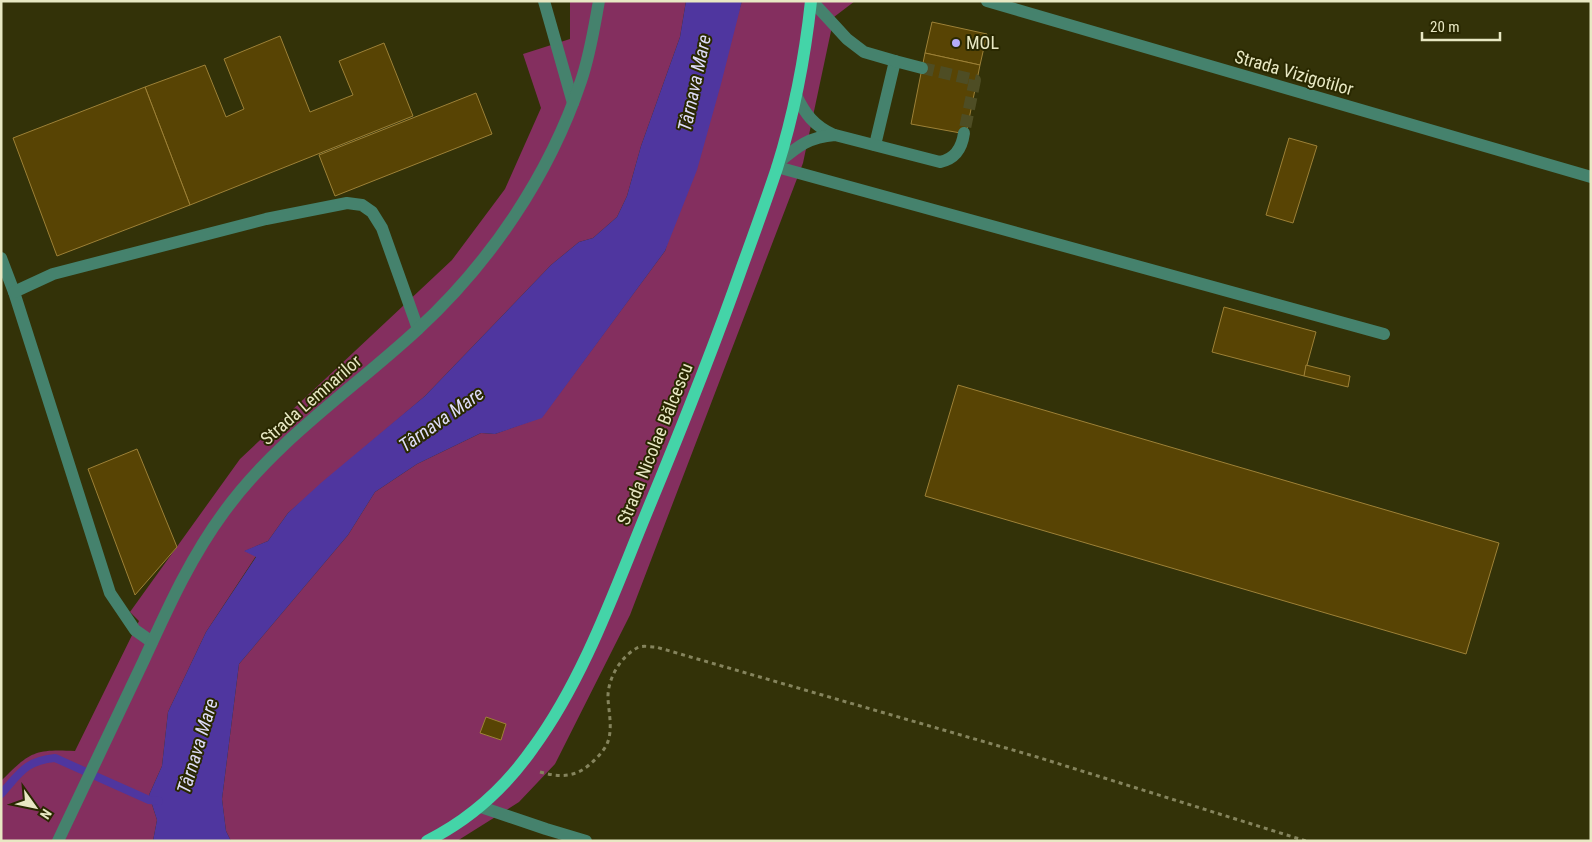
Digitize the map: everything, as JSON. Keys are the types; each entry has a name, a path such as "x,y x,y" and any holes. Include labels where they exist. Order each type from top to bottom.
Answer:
{"main road":[{"name":"Strada Nicolae Bălcescu","path":"427,841 453,826 481,806 503,786 549,726 577,674 605,612 670,455 722,323 778,164 796,95 812,1"}],"street":[{"path":"544,1 573,103"},
{"name":"Strada Lemnarilor","path":"58,841 169,606 197,552 224,512 254,475 284,444 418,329 473,271 521,208 546,163 573,103 592,44 599,1"},
{"path":"812,1 847,39 864,52 922,68"},
{"name":"Strada Vizigotilor","path":"987,1 1591,177"},
{"path":"875,145 895,61"},
{"path":"796,95 804,112 815,124 834,135 940,162 947,160 959,150 964,134"},
{"path":"778,164 808,140 820,136 834,135"},
{"path":"778,164 1384,334"},
{"path":"14,292 54,274 266,219 347,203 362,205 372,212 382,228 418,329"},
{"path":"1,258 14,292 110,593 135,630 152,642"},
{"path":"481,806 586,841"}],"path":[{"path":"520,766 556,776 575,775 588,766 607,744 611,722 608,697 612,679 618,666 625,656 638,647 656,647 1037,757 1306,841"}],"shaded area":[{"path":"570,1 686,1 680,37 641,146 627,196 617,217 593,238 579,242 551,265 425,396 288,513 268,541 245,551 256,556 206,632 168,712 162,766 149,795 157,820 153,841 1,841 1,781 26,758 34,754 50,751 75,751 139,621 130,612 240,459 452,260 505,189 541,108 523,54 570,39"},
{"path":"742,1 855,1 834,17 803,163 630,615 555,764 519,802 457,841 231,841 226,831 222,799 239,664 348,535 375,492 417,464 481,433 495,434 542,417 665,251"}],"water":[{"name":"Târnava Mare","path":"686,1 742,1 697,170 665,251 542,418 495,434 481,433 417,464 375,492 348,535 239,664 222,799 226,831 231,841 153,841 157,820 149,795 162,766 168,712 206,632 256,557 244,551 268,541 288,513 425,396 551,265 579,242 593,238 617,217 627,196 641,146 680,37"}],"building":[{"name":"MOL","path":"932,22 987,34 980,65 925,53"},
{"path":"280,36 310,112 353,95 339,61 384,43 413,116 190,205 145,87 205,65 226,117 244,109 224,59"},
{"path":"925,53 980,65 966,134 911,124"},
{"path":"145,87 190,205 57,256 13,138"},
{"path":"476,93 492,134 335,196 319,155"},
{"path":"1289,138 1317,146 1293,223 1266,215"},
{"path":"1224,307 1316,332 1304,376 1212,352"},
{"path":"1306,365 1350,376 1348,387 1304,376"},
{"path":"958,385 1499,543 1466,654 925,496"},
{"path":"137,449 177,547 135,595 88,469"},
{"path":"486,717 506,724 501,740 480,733"}],"waterway":[{"path":"1,794 24,769 37,762 55,758 149,800 159,801"}],"tunnel":[{"path":"922,68 975,80 964,133"}],"place":[{"name":"MOL","path":"956,43"}]}
